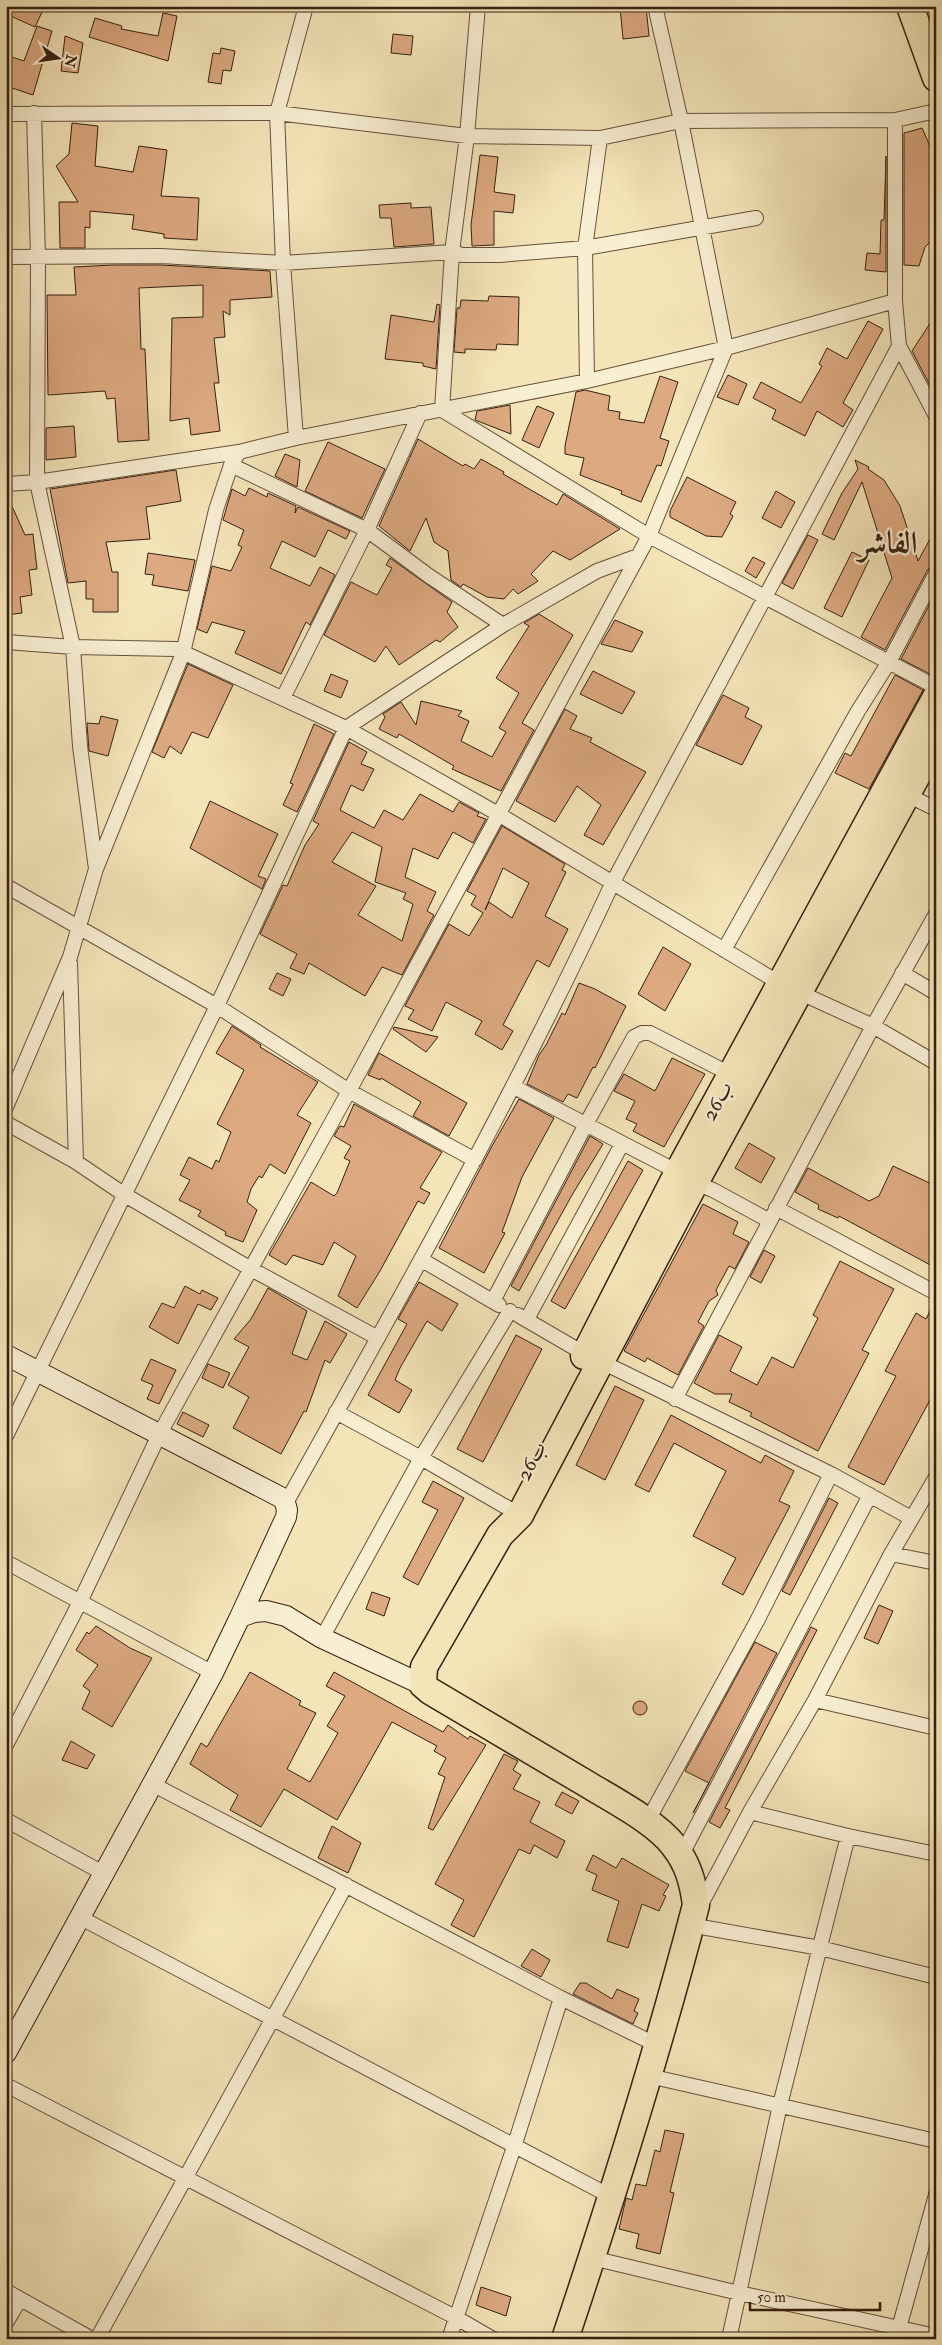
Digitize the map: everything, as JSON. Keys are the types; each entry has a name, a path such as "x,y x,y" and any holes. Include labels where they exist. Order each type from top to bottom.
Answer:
{"highway":[{"path":"910,6 936,78"},
{"name":"26ب","path":"686,1178 732,1076 790,989 936,697"},
{"name":"26ب","path":"423,1685 422,1673 427,1661 513,1512 686,1178 790,989 936,741"},
{"path":"423,1685 647,1822 663,1834 681,1856 693,1882 696,1905 649,2076 566,2339"}],"street":[{"path":"296,438 283,263 277,113 306,6"},
{"path":"442,410 452,252 467,136 478,6"},
{"path":"6,1745 80,1602 159,1435 500,815 649,536 726,348 681,121 655,6"},
{"path":"6,114 277,113 467,136 600,138 681,121 895,120 936,111"},
{"path":"34,113 38,257 37,482 73,647 80,746 96,868"},
{"path":"895,120 894,301 899,346 936,416"},
{"path":"587,382 585,248 600,138"},
{"path":"6,257 161,256 283,263 452,252 462,255 500,255 585,248 701,226 756,218"},
{"path":"6,484 37,482 239,452 296,438 420,413 587,382 726,348 894,301"},
{"path":"6,2054 213,1673 286,1516 286,1503 422,1260 514,1087 612,884 899,346"},
{"path":"442,410 649,536 936,687"},
{"path":"283,698 368,530 420,413"},
{"path":"6,1107 70,957 96,868 183,653 216,510 231,465 239,452"},
{"path":"231,465 368,530 429,576 503,626"},
{"path":"6,1436 217,1006 346,728 503,626 597,571 638,556"},
{"path":"724,950 858,711 889,662 936,573"},
{"path":"6,642 73,647 162,647 176,649 346,728 500,815 612,884 790,989 873,1026 936,1062"},
{"path":"905,794 936,808"},
{"path":"6,886 78,929 217,1006 349,1091 475,1160"},
{"path":"675,1399 873,1026 936,914"},
{"path":"70,957 76,1162"},
{"path":"902,973 936,993"},
{"path":"493,1301 586,1124 634,1038 642,1032 650,1033 732,1076"},
{"path":"514,1087 770,1221"},
{"path":"6,1123 76,1162 125,1195 251,1269 378,1338"},
{"path":"527,1319 622,1144"},
{"path":"776,1208 936,1293"},
{"path":"422,1260 593,1358 831,1474 911,1518"},
{"path":"322,1638 421,1458 510,1310"},
{"path":"6,1355 280,1496 286,1503"},
{"path":"336,1412 421,1458 513,1512"},
{"path":"647,1822 757,1622 831,1474"},
{"path":"936,1477 891,1554 814,1700 750,1812 690,1925 820,1948 936,1977"},
{"path":"681,1856 870,1495"},
{"path":"891,1554 936,1562"},
{"path":"6,1562 213,1673"},
{"path":"240,1617 254,1612 266,1611 286,1616 322,1638 423,1685"},
{"path":"814,1700 936,1728"},
{"path":"152,1784 561,1998 657,2045"},
{"path":"750,1812 848,1836 936,1854"},
{"path":"6,1820 103,1874"},
{"path":"728,2339 780,2105 848,1836"},
{"path":"97,2339 184,2176 346,1885"},
{"path":"79,1917 272,2017 514,2147 612,2196"},
{"path":"449,2339 514,2147 561,1998"},
{"path":"649,2076 936,2141"},
{"path":"6,2085 455,2317 493,2339"},
{"path":"897,2334 936,2195"},
{"path":"592,2258 739,2293 897,2334 936,2336"},
{"path":"6,2291 92,2339"},
{"path":"6,2322 20,2298"}],"building":[{"path":"6,6 36,6 43,10 35,27 6,14"},
{"path":"620,6 646,6 649,36 623,39"},
{"path":"163,13 177,16 168,61 89,37 95,18 122,26 121,29 158,36"},
{"path":"37,26 52,31 33,95 6,86 6,55 24,61"},
{"path":"393,34 413,36 411,55 391,53"},
{"path":"65,36 83,43 78,73 61,71"},
{"path":"221,48 235,51 231,71 223,70 221,84 208,82 213,53 220,54"},
{"path":"72,123 98,126 95,166 133,172 139,146 167,150 161,196 199,198 197,240 164,238 164,234 132,229 134,215 90,211 90,228 85,227 85,248 60,248 59,202 78,202 56,166 69,154"},
{"path":"922,128 936,160 936,236 925,247 919,266 904,265 904,133"},
{"path":"480,155 498,157 494,192 515,195 513,213 494,211 494,245 472,246 471,225"},
{"path":"886,156 886,272 865,270 867,253 880,254 881,220 884,220"},
{"path":"411,203 411,208 431,207 434,244 394,247 391,218 380,218 379,205"},
{"path":"161,265 270,271 272,297 230,300 230,315 223,311 225,337 214,338 219,383 214,383 220,431 191,435 189,418 170,421 172,318 203,317 203,285 139,288 141,349 145,349 149,440 118,442 115,398 107,399 105,391 48,395 47,295 76,295 74,267"},
{"path":"489,296 519,297 518,345 497,344 496,350 465,349 465,353 454,352 457,308 460,308 461,300 488,301"},
{"path":"437,304 440,305 436,369 423,366 423,363 385,359 391,315 434,322"},
{"path":"936,314 936,397 912,351"},
{"path":"868,321 883,329 843,403 853,410 843,427 817,411 805,436 772,419 776,410 753,398 761,382 801,403 822,366 819,364 827,348 847,359"},
{"path":"728,375 747,384 738,405 717,397"},
{"path":"660,376 678,382 660,438 669,441 661,466 657,465 641,502 621,494 622,491 580,475 584,458 565,454 565,446 576,392 585,390 610,396 608,410 620,412 619,419 644,423"},
{"path":"510,405 511,434 475,420 477,411"},
{"path":"537,406 554,413 539,448 522,440"},
{"path":"74,426 76,457 46,460 46,428"},
{"path":"418,439 463,466 465,464 474,469 481,459 557,505 563,494 620,529 570,560 553,551 531,574 538,581 518,594 513,589 504,599 487,597 463,584 461,587 451,580 448,551 434,542 426,518 410,551 379,526"},
{"path":"328,442 385,469 362,518 305,491"},
{"path":"285,454 300,460 297,487 275,476"},
{"path":"855,460 869,467 868,469 884,480 900,506 918,561 936,528 936,564 928,569 885,650 861,637 892,578 862,482 834,540 822,534 842,493 858,469"},
{"path":"176,470 181,501 146,507 150,539 106,542 112,572 118,572 118,612 93,612 93,599 86,599 86,581 68,583 50,489"},
{"path":"687,477 736,502 730,514 733,516 722,537 706,536 670,517 670,511"},
{"path":"249,488 267,497 268,493 296,506 295,513 298,507 350,531 346,539 328,530 315,557 282,541 270,568 310,586 320,567 335,575 310,625 306,622 281,674 235,653 245,631 212,622 207,633 197,629 212,566 231,571 242,547 238,545 244,530 223,520 232,489 245,496"},
{"path":"776,491 795,502 781,528 762,518"},
{"path":"6,493 25,535 33,534 37,569 29,570 32,595 20,597 22,613 6,615"},
{"path":"808,535 818,540 793,589 782,583"},
{"path":"852,552 869,560 842,617 824,608"},
{"path":"148,553 195,560 188,591 152,585 154,575 145,574"},
{"path":"753,557 765,563 756,578 745,571"},
{"path":"390,558 452,602 447,612 458,627 440,642 436,640 399,665 386,646 375,662 324,635 351,582 377,595 392,568 386,565"},
{"path":"936,592 936,663 930,674 901,659"},
{"path":"539,614 573,635 522,723 534,730 501,791 452,769 454,766 399,734 397,738 379,729 385,717 383,714 401,702 416,725 421,701 462,711 458,716 469,721 461,741 492,757 506,732 499,728 519,693 496,678 529,626 524,623"},
{"path":"615,620 643,632 632,652 601,644"},
{"path":"188,664 233,685 208,738 192,732 181,754 170,746 164,758 152,752"},
{"path":"593,671 635,692 622,714 580,694"},
{"path":"331,674 348,681 341,698 324,691"},
{"path":"895,675 923,690 869,789 835,773 845,753 851,756"},
{"path":"723,695 749,708 745,717 762,726 742,765 696,745"},
{"path":"565,709 577,716 570,729 592,738 590,742 646,772 603,845 584,835 601,805 577,786 555,822 516,801"},
{"path":"101,716 118,720 108,756 89,751 87,723 99,724"},
{"path":"314,724 334,734 297,812 283,805 293,784 290,783"},
{"path":"349,742 367,752 361,764 374,769 363,791 351,785 340,810 374,828 384,810 403,820 420,794 453,812 459,802 479,813 477,816 486,819 473,843 453,832 438,859 413,848 405,877 436,892 427,911 434,915 402,975 382,967 365,996 309,963 304,974 290,968 297,954 260,934 283,885 287,886 305,845 319,824 313,821","holes":["352,832 382,847 375,882 406,893 403,899 413,904 402,941 358,915 376,886 332,862"]},
{"path":"210,801 278,834 258,876 266,879 262,889 190,848"},
{"path":"502,826 565,864 562,870 566,872 545,916 568,929 549,967 537,960 503,1025 513,1031 502,1050 475,1034 482,1021 446,1002 432,1031 408,1019 414,1010 405,1006 449,924 469,936 483,913 471,905 476,896 467,891","holes":["503,868 529,883 512,918 489,902 485,910"]},
{"path":"663,947 691,964 665,1011 638,994"},
{"path":"277,973 291,979 283,996 269,989"},
{"path":"579,983 595,989 626,1006 595,1068 593,1067 577,1098 568,1094 563,1102 527,1084 539,1055 562,1013 565,1015"},
{"path":"232,1026 261,1045 260,1047 318,1082 297,1115 311,1123 285,1174 270,1164 262,1178 259,1176 251,1189 247,1202 257,1210 243,1242 225,1235 226,1232 198,1216 201,1211 179,1200 190,1180 180,1175 189,1157 212,1169 216,1160 219,1162 231,1132 217,1124 244,1070 216,1053"},
{"path":"394,1027 438,1037 426,1052 393,1029"},
{"path":"379,1053 467,1103 449,1136 413,1116 421,1102 381,1078 380,1080 368,1075"},
{"path":"672,1058 705,1074 664,1147 633,1131 637,1124 626,1119 635,1101 614,1091 624,1074 655,1091"},
{"path":"519,1099 554,1118 522,1177 502,1232 505,1233 484,1273 439,1248 492,1146"},
{"path":"354,1104 442,1152 420,1188 430,1193 424,1204 418,1201 380,1271 357,1308 338,1296 356,1256 334,1242 323,1265 293,1255 286,1265 269,1255 311,1182 334,1196 337,1193 350,1161 344,1158 351,1146 334,1136 340,1126 344,1127"},
{"path":"590,1136 603,1144 572,1195 519,1291 511,1286"},
{"path":"749,1143 775,1158 761,1183 735,1168"},
{"path":"628,1161 643,1170 565,1309 551,1301"},
{"path":"893,1166 936,1186 936,1268 839,1216 838,1218 818,1209 819,1205 795,1192 808,1168 869,1201 879,1196"},
{"path":"703,1204 738,1222 733,1234 749,1242 735,1269 729,1266 716,1290 718,1295 709,1301 698,1322 704,1326 678,1375 647,1358 645,1362 624,1351"},
{"path":"764,1250 775,1256 761,1283 750,1277"},
{"path":"840,1261 894,1289 862,1350 869,1353 818,1451 750,1416 752,1413 729,1402 732,1394 715,1394 694,1383 719,1335 742,1347 730,1371 757,1385 772,1357 793,1368 818,1318 813,1315"},
{"path":"419,1282 458,1304 442,1331 427,1321 400,1368 395,1380 412,1390 399,1413 368,1395 407,1324 398,1319"},
{"path":"185,1286 200,1294 202,1290 218,1298 211,1310 198,1304 178,1344 149,1327 162,1303 174,1308"},
{"path":"268,1288 307,1311 292,1354 307,1360 325,1321 347,1334 330,1363 325,1360 306,1412 304,1411 281,1454 233,1428 249,1397 228,1385 249,1347 234,1339 251,1319"},
{"path":"935,1301 936,1389 884,1485 848,1467 896,1376 885,1371 916,1313 926,1319"},
{"path":"516,1335 542,1349 483,1462 457,1449"},
{"path":"151,1359 176,1370 159,1404 147,1399 153,1385 141,1380"},
{"path":"208,1364 230,1373 223,1388 202,1378"},
{"path":"615,1386 644,1400 605,1480 576,1465"},
{"path":"183,1412 209,1425 203,1437 177,1424"},
{"path":"671,1415 761,1463 765,1455 794,1471 779,1501 790,1506 743,1595 722,1584 736,1558 693,1536 726,1471 674,1443 649,1492 635,1485"},
{"path":"433,1481 464,1498 418,1585 403,1577 438,1510 422,1502"},
{"path":"829,1498 838,1503 790,1595 782,1591"},
{"path":"372,1592 390,1598 384,1616 366,1609"},
{"path":"879,1605 893,1611 878,1644 864,1638"},
{"path":"96,1626 130,1648 152,1658 112,1727 82,1709 90,1691 83,1686 98,1665 76,1650 87,1632 89,1634"},
{"path":"811,1627 817,1630 725,1808 730,1810 720,1828 709,1822"},
{"path":"755,1642 777,1653 709,1783 685,1771"},
{"path":"250,1672 301,1701 299,1705 316,1713 287,1769 310,1782 338,1733 327,1726 345,1696 326,1686 334,1672 443,1732 448,1725 468,1739 470,1736 486,1745 433,1830 428,1828 445,1777 438,1774 446,1758 434,1751 437,1746 392,1722 337,1820 284,1789 261,1827 230,1810 238,1795 190,1764 201,1743 207,1747"},
{"path":"637,1701 643,1701 647,1708 643,1715 637,1715 633,1711 633,1705"},
{"path":"71,1741 95,1755 87,1769 62,1760"},
{"path":"504,1754 518,1761 513,1770 521,1775 513,1789 540,1802 530,1822 565,1841 557,1858 534,1845 530,1854 519,1849 474,1937 451,1925 464,1900 435,1884"},
{"path":"562,1792 579,1801 572,1814 555,1805"},
{"path":"332,1826 361,1843 348,1873 318,1858"},
{"path":"593,1855 616,1868 622,1858 669,1885 663,1895 666,1896 659,1911 642,1904 628,1948 607,1941 619,1901 592,1890 597,1875 586,1870"},
{"path":"532,1949 550,1960 541,1977 521,1966"},
{"path":"580,1983 586,1983 612,1999 617,1989 639,1999 634,2011 638,2013 633,2024 573,1994"},
{"path":"665,2130 684,2134 670,2192 674,2193 660,2254 636,2248 639,2234 619,2229 626,2198 632,2200 636,2184 646,2186 655,2150 660,2152"},
{"path":"481,2287 511,2297 506,2316 476,2305"}],"district":[{"name":"الفاشر","path":"888,542"}]}
